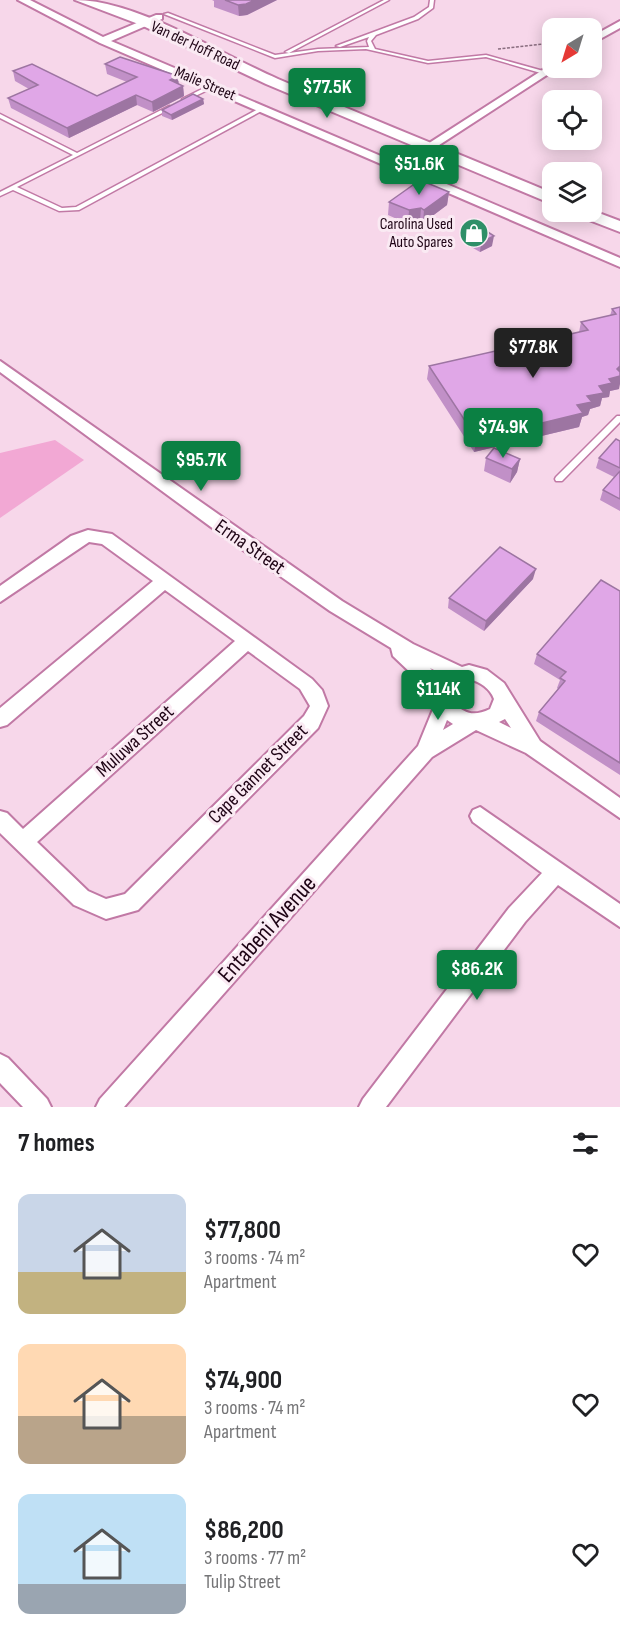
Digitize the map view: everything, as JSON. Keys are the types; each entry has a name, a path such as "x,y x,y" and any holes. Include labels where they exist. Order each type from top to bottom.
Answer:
{"main road":[{"name":"Van der Hoff Road","path":"81,0 157,18"},
{"name":"Van der Hoff Road","path":"109,0 211,40 307,97 542,195"},
{"path":"602,220 620,227"}],"street":[{"name":"Malie Street","path":"23,0 103,41 264,108 620,263"},
{"path":"103,41 157,18"},
{"path":"602,35 620,24"},
{"path":"429,147 542,74"},
{"name":"Erma Street","path":"0,365 188,503 387,640 460,674"},
{"name":"Cape Gannet Street","path":"0,820 81,898 106,909 118,908 137,897 317,714 319,706 315,695 306,684 113,542 96,535 67,545 2,591"},
{"path":"0,719 166,580"},
{"name":"Muluwa Street","path":"23,842 247,640"},
{"name":"Erma Street","path":"387,640 443,697"},
{"path":"534,747 503,699 501,691 488,677 469,672 460,674 445,684 443,697 452,715 534,747 620,809"},
{"name":"Entabeni Avenue","path":"425,751 443,697"},
{"path":"477,723 498,714 503,699"},
{"name":"Entabeni Avenue","path":"108,1107 425,751 477,723"},
{"path":"480,816 620,917"},
{"path":"371,1107 517,915 556,872"},
{"path":"2,1073 39,1107"}],"lane":[{"path":"279,57 387,0"},
{"path":"157,18 265,55 279,57 326,49 374,34 424,14 431,8 432,0"},
{"path":"373,50 369,41 374,34"},
{"path":"326,49 373,50 428,62 486,56 542,69"},
{"path":"0,194 212,86"},
{"path":"14,188 61,210 77,209 264,108"},
{"path":"0,116 77,155"},
{"path":"559,479 620,418"}],"path":[{"path":"486,56 503,47 542,44"}],"shaded area":[{"path":"55,440 84,460 0,518 0,453"}],"building":[{"path":"225,0 255,0 238,5"},
{"path":"120,57 178,76 170,80 183,86 152,102 136,95 67,128 8,98 38,85 13,71 32,64 97,96 137,77 105,64"},
{"path":"193,94 203,99 171,115 162,110"},
{"path":"420,180 449,192 424,210 421,208 409,210 389,202"},
{"path":"480,227 494,236 481,242 467,234"},
{"path":"620,307 620,366 617,369 620,376 609,379 612,383 599,386 604,393 587,396 592,402 577,405 583,413 477,439 429,366 588,330 581,322 616,314 612,309"},
{"path":"616,439 620,441 620,468 599,458"},
{"path":"494,448 520,459 512,469 486,458"},
{"path":"620,471 620,499 603,490"},
{"path":"500,547 536,569 486,621 449,598"},
{"path":"601,580 620,591 620,763 539,712 565,681 560,678 566,672 537,654"}],"place":[{"name":"Carolina Used Auto Spares","path":"474,233"}]}
